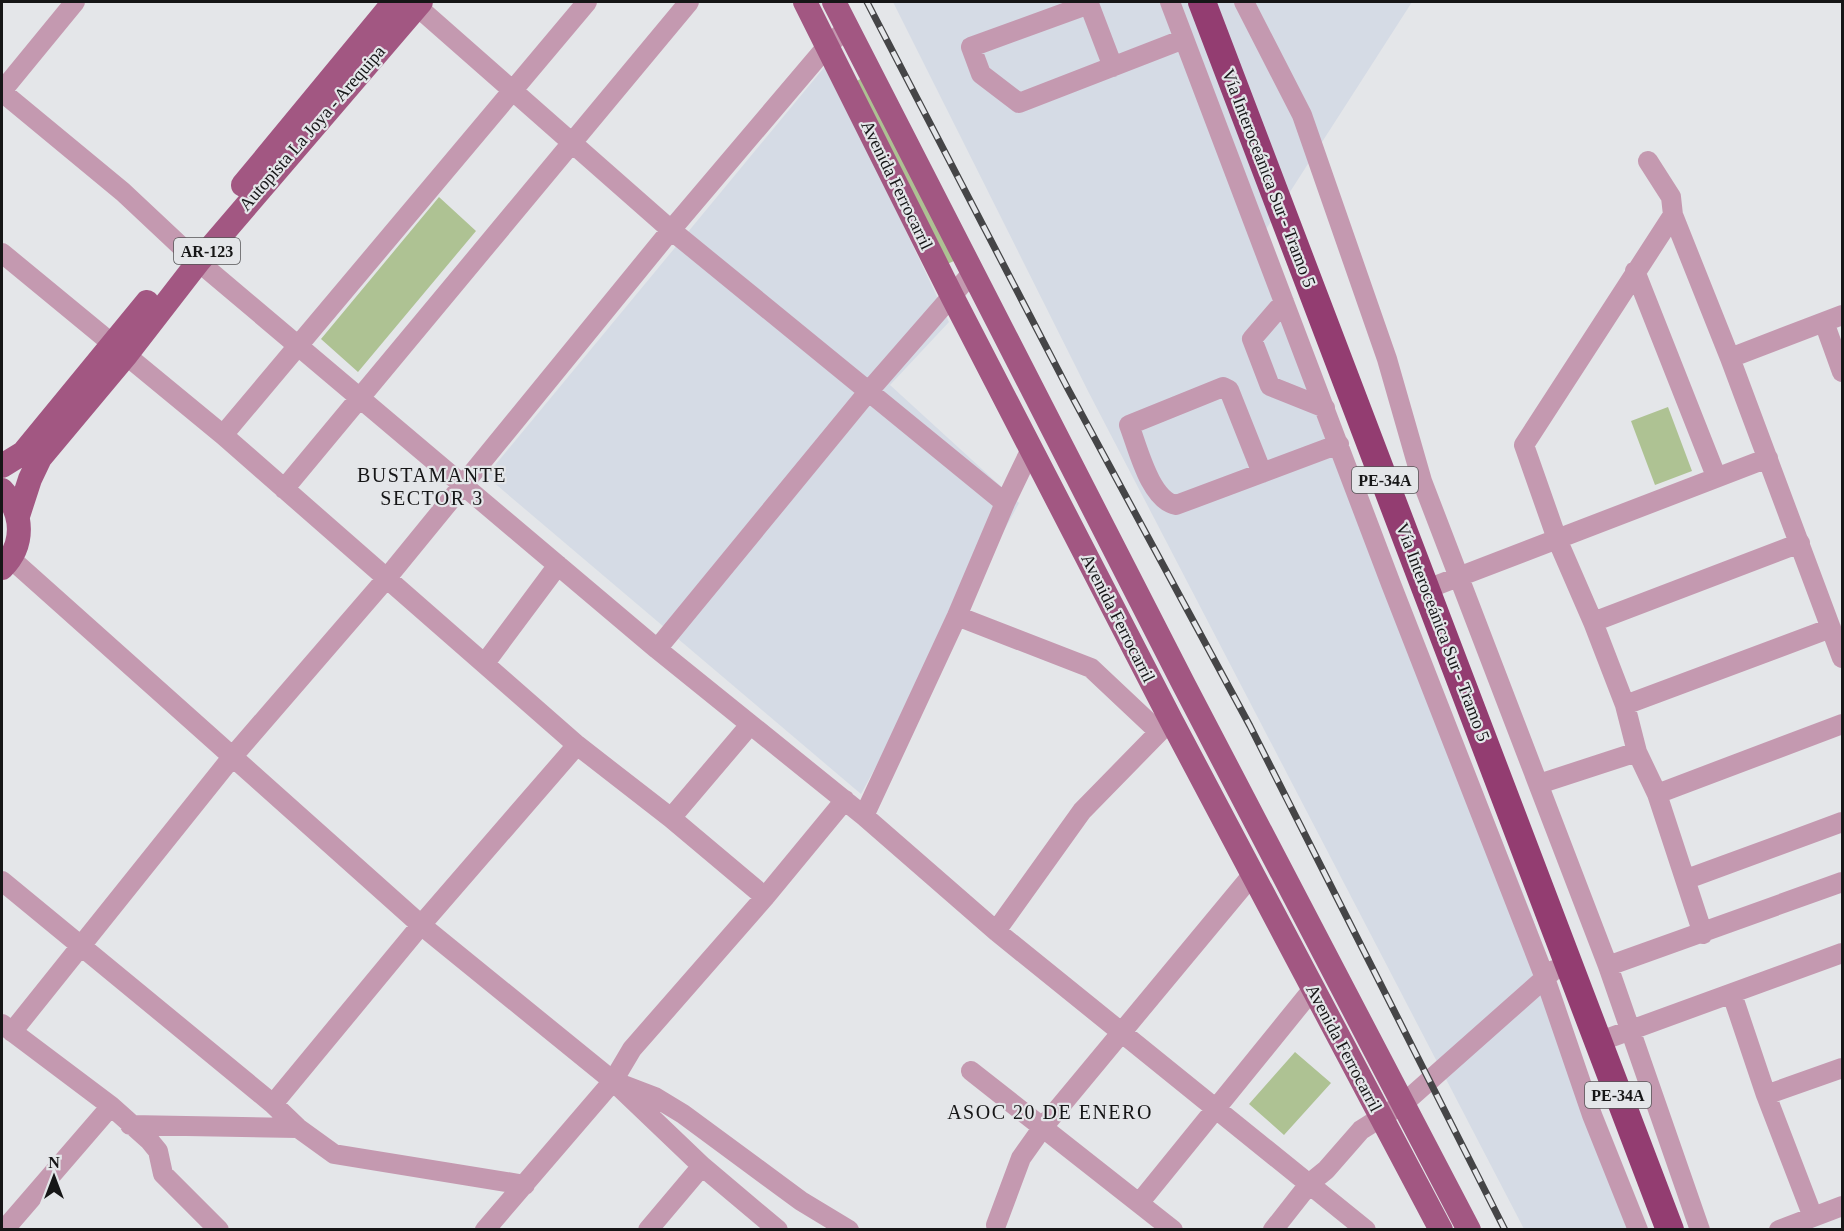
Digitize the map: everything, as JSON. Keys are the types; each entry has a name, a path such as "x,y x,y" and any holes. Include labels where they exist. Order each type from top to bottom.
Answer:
{"highway":[{"name":"Vía Interoceánica Sur - Tramo 5","path":"1202,2 1670,1230"}],"main road":[{"name":"Avenida Ferrocarril","path":"805,2 1031,449 1165,726 1253,874 1312,990 1442,1230"},
{"name":"Avenida Ferrocarril","path":"834,2 971,274 1469,1230"},
{"name":"Autopista La Joya - Arequipa","path":"18,516 30,479 40,459 120,349 193,256 411,3"},
{"name":"Autopista La Joya - Arequipa","path":"2,466 23,453 120,349"},
{"path":"2,490 18,516"},
{"name":"AR-123","path":"6,563 18,538 18,516"}],"street":[{"path":"75,2 2,92 123,192 193,256 463,487 657,649 864,816 996,931 1043,966 1119,1033 1217,1108 1366,1230"},
{"path":"224,435 587,2"},
{"path":"284,489 689,2"},
{"path":"1170,2 1545,978 1592,1115 1638,1230"},
{"path":"1244,2 1302,115 1387,359 1422,481 1460,575 1608,966 1628,1031 1700,1230"},
{"path":"411,3 671,230 1005,502"},
{"path":"1113,67 1089,4 971,47 981,74 1019,103 1113,67 1184,39"},
{"path":"219,1230 163,1174 158,1151 111,1106 7,1028 81,946 233,756 463,487 671,230 828,45 848,28"},
{"path":"1648,161 1671,197 1673,215 1730,357 1842,658"},
{"path":"1673,215 1524,445 1557,539 1593,622 1625,705 1637,752 1656,794 1687,879 1703,934"},
{"path":"2,253 224,435 577,745 671,818 765,897"},
{"path":"1635,271 1716,476"},
{"path":"657,649 868,392 971,274"},
{"path":"1284,302 1252,339 1270,386 1325,408"},
{"path":"1730,357 1842,315"},
{"path":"1824,322 1842,372"},
{"path":"1262,473 1229,390 1223,387 1129,425 1156,492 1167,503 1176,505 1262,473 1339,444"},
{"path":"864,816 957,616 1005,502 1031,449"},
{"path":"1427,589 1716,476 1768,458"},
{"path":"1593,622 1800,543"},
{"path":"6,563 233,756 421,925 613,1081 702,1166 778,1230"},
{"path":"485,663 558,565"},
{"path":"957,616 1091,668 1165,726 1082,811 996,931"},
{"path":"1625,705 1831,628"},
{"path":"1656,794 1842,724"},
{"path":"671,818 750,725"},
{"path":"273,1104 421,925 577,745"},
{"path":"1539,784 1637,752"},
{"path":"485,1230 613,1081 632,1049 765,897 844,800"},
{"path":"1687,879 1842,822"},
{"path":"996,1225 1022,1158 1043,1127 1253,874"},
{"path":"2,880 273,1104 297,1128 334,1154 525,1185"},
{"path":"1608,966 1703,934 1842,882"},
{"path":"1598,1042 1842,953"},
{"path":"1273,1230 1310,1183 1326,1170 1361,1130 1404,1103 1566,960"},
{"path":"1140,1202 1312,990"},
{"path":"1732,994 1766,1095 1813,1217"},
{"path":"1766,1095 1842,1068"},
{"path":"971,1071 1173,1230"},
{"path":"613,1081 655,1097 683,1114 801,1201 849,1230"},
{"path":"4,1230 111,1106"},
{"path":"130,1125 297,1128"},
{"path":"648,1230 702,1166"},
{"path":"1779,1230 1842,1206"}],"shaded area":[{"path":"893,2 1412,2 1261,237 1530,911 1595,1099 1647,1229 1524,1229 1089,393"},
{"path":"827,64 949,322 890,385 1019,503 861,794 486,476"}],"green space":[{"path":"862,78 954,261 947,264 855,82"},
{"path":"439,197 476,231 358,372 321,339"},
{"path":"1668,407 1692,471 1655,485 1631,421"},
{"path":"1295,1052 1331,1083 1284,1135 1249,1104"}],"railway":[{"path":"867,2 1068,389 1250,726 1505,1230"}],"district":[{"name":"BUSTAMANTE SECTOR 3","path":"432,486"},
{"name":"ASOC 20 DE ENERO","path":"1050,1112"}]}
